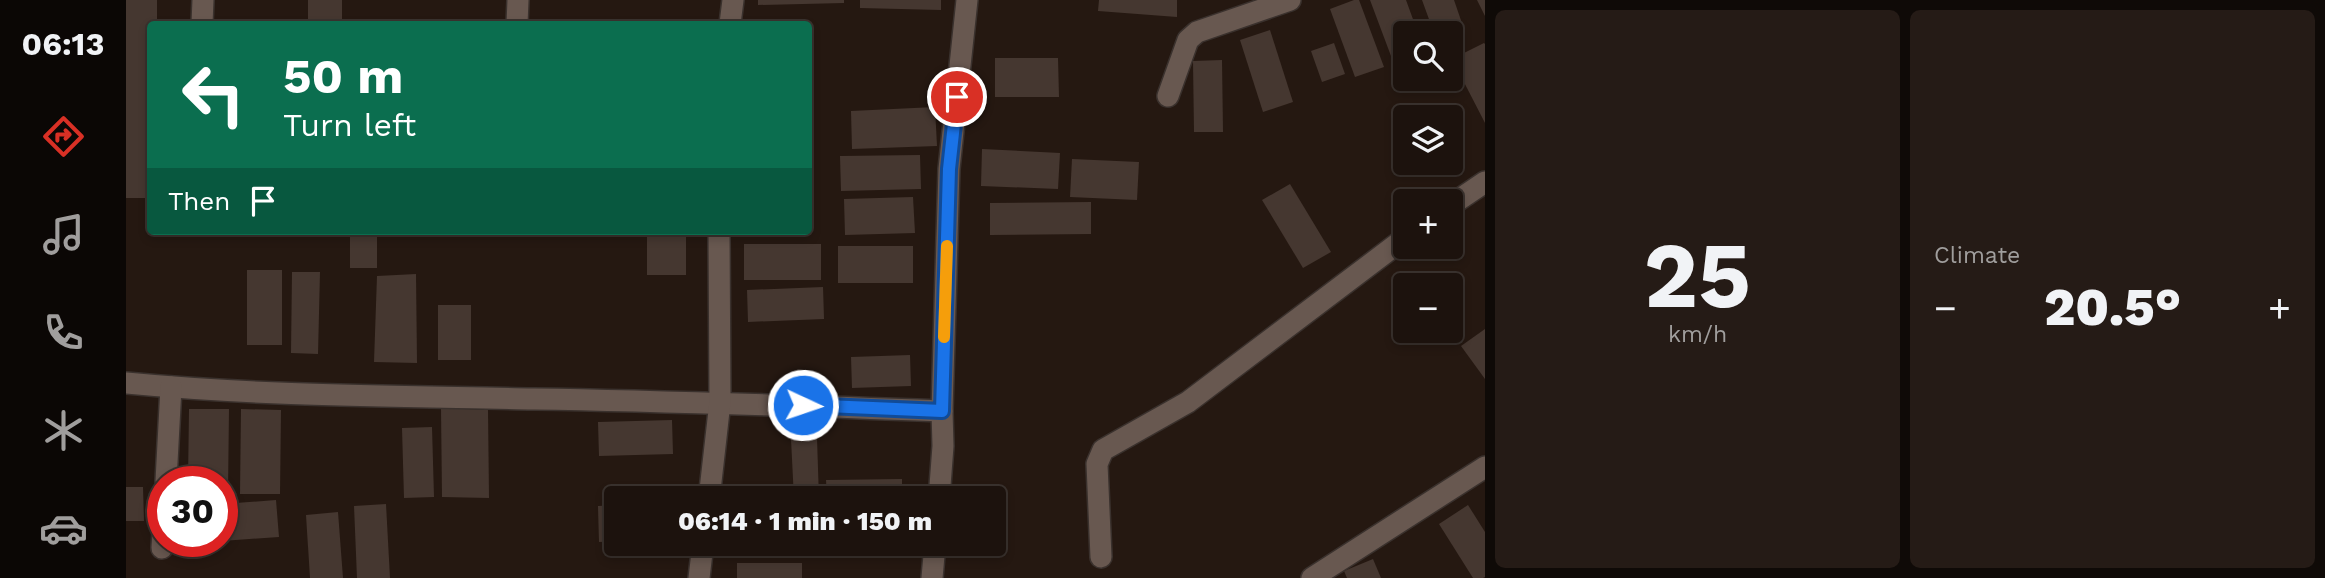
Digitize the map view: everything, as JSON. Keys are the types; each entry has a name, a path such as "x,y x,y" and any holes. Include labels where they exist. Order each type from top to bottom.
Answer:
{"street":[{"path":"202,21 203,0"},
{"path":"517,21 518,0"},
{"path":"730,21 733,0"},
{"path":"940,486 949,169 967,0"},
{"path":"1168,96 1188,40 1196,32 1290,0"},
{"path":"1463,197 1485,182"},
{"path":"710,486 720,402 719,235"},
{"path":"1101,557 1097,464 1098,456 1103,450 1188,402 1393,247"},
{"path":"126,383 371,396 720,402 942,411"},
{"path":"167,466 171,387"},
{"path":"1312,578 1485,467"},
{"path":"699,578 702,556"},
{"path":"932,578 934,556"}],"building":[{"path":"126,0 157,0 157,21 147,21 147,198 126,198"},
{"path":"308,0 342,0 342,21 308,21"},
{"path":"758,0 844,0 844,3 758,5"},
{"path":"860,0 941,0 941,10 860,8"},
{"path":"1099,0 1177,0 1177,17 1098,11"},
{"path":"1359,0 1384,67 1355,77 1330,9"},
{"path":"1370,0 1406,0 1414,21 1393,21 1393,61"},
{"path":"1422,0 1454,0 1461,21 1430,21"},
{"path":"1477,0 1485,0 1485,16"},
{"path":"1270,30 1293,102 1263,112 1240,40"},
{"path":"1334,43 1345,74 1322,82 1311,51"},
{"path":"1485,44 1485,123 1463,80 1463,54"},
{"path":"995,58 1058,58 1059,97 995,97"},
{"path":"1222,60 1223,132 1194,132 1193,61"},
{"path":"935,107 937,146 852,149 851,111"},
{"path":"982,149 1060,153 1058,189 981,186"},
{"path":"920,155 921,189 841,191 840,156"},
{"path":"1072,159 1139,162 1137,200 1070,197"},
{"path":"1290,184 1331,252 1303,268 1262,200"},
{"path":"913,197 915,233 845,235 844,199"},
{"path":"1091,202 1091,234 990,235 990,203"},
{"path":"350,235 377,235 377,268 350,268"},
{"path":"647,235 686,235 686,275 647,275"},
{"path":"744,244 821,244 821,280 744,280"},
{"path":"838,246 913,246 913,283 838,283"},
{"path":"247,270 282,270 282,345 247,345"},
{"path":"292,272 320,272 318,354 291,353"},
{"path":"416,274 417,363 374,362 377,276"},
{"path":"823,287 824,319 748,322 747,290"},
{"path":"438,305 471,305 471,360 438,360"},
{"path":"1485,329 1485,379 1461,346"},
{"path":"910,355 911,386 852,388 851,357"},
{"path":"441,408 488,410 489,498 442,497"},
{"path":"189,409 229,409 228,466 188,466"},
{"path":"241,409 281,410 280,494 240,494"},
{"path":"672,420 673,454 599,456 598,422"},
{"path":"432,427 434,497 404,498 402,428"},
{"path":"817,438 819,486 793,486 791,439"},
{"path":"902,479 902,486 826,486 826,480"},
{"path":"126,487 143,487 144,521 126,521"},
{"path":"276,500 279,537 238,540 238,503"},
{"path":"386,504 390,578 357,578 354,506"},
{"path":"1468,505 1485,532 1483,578 1473,578 1439,524"},
{"path":"598,506 604,506 604,542 599,542"},
{"path":"338,512 343,578 310,578 306,515"},
{"path":"1373,559 1381,578 1347,578 1344,571"},
{"path":"737,563 802,563 802,578 737,578"}],"slow traffic":[{"path":"944,337 947,246"}],"route":[{"path":"803,405 942,411 949,169 957,97"}]}
